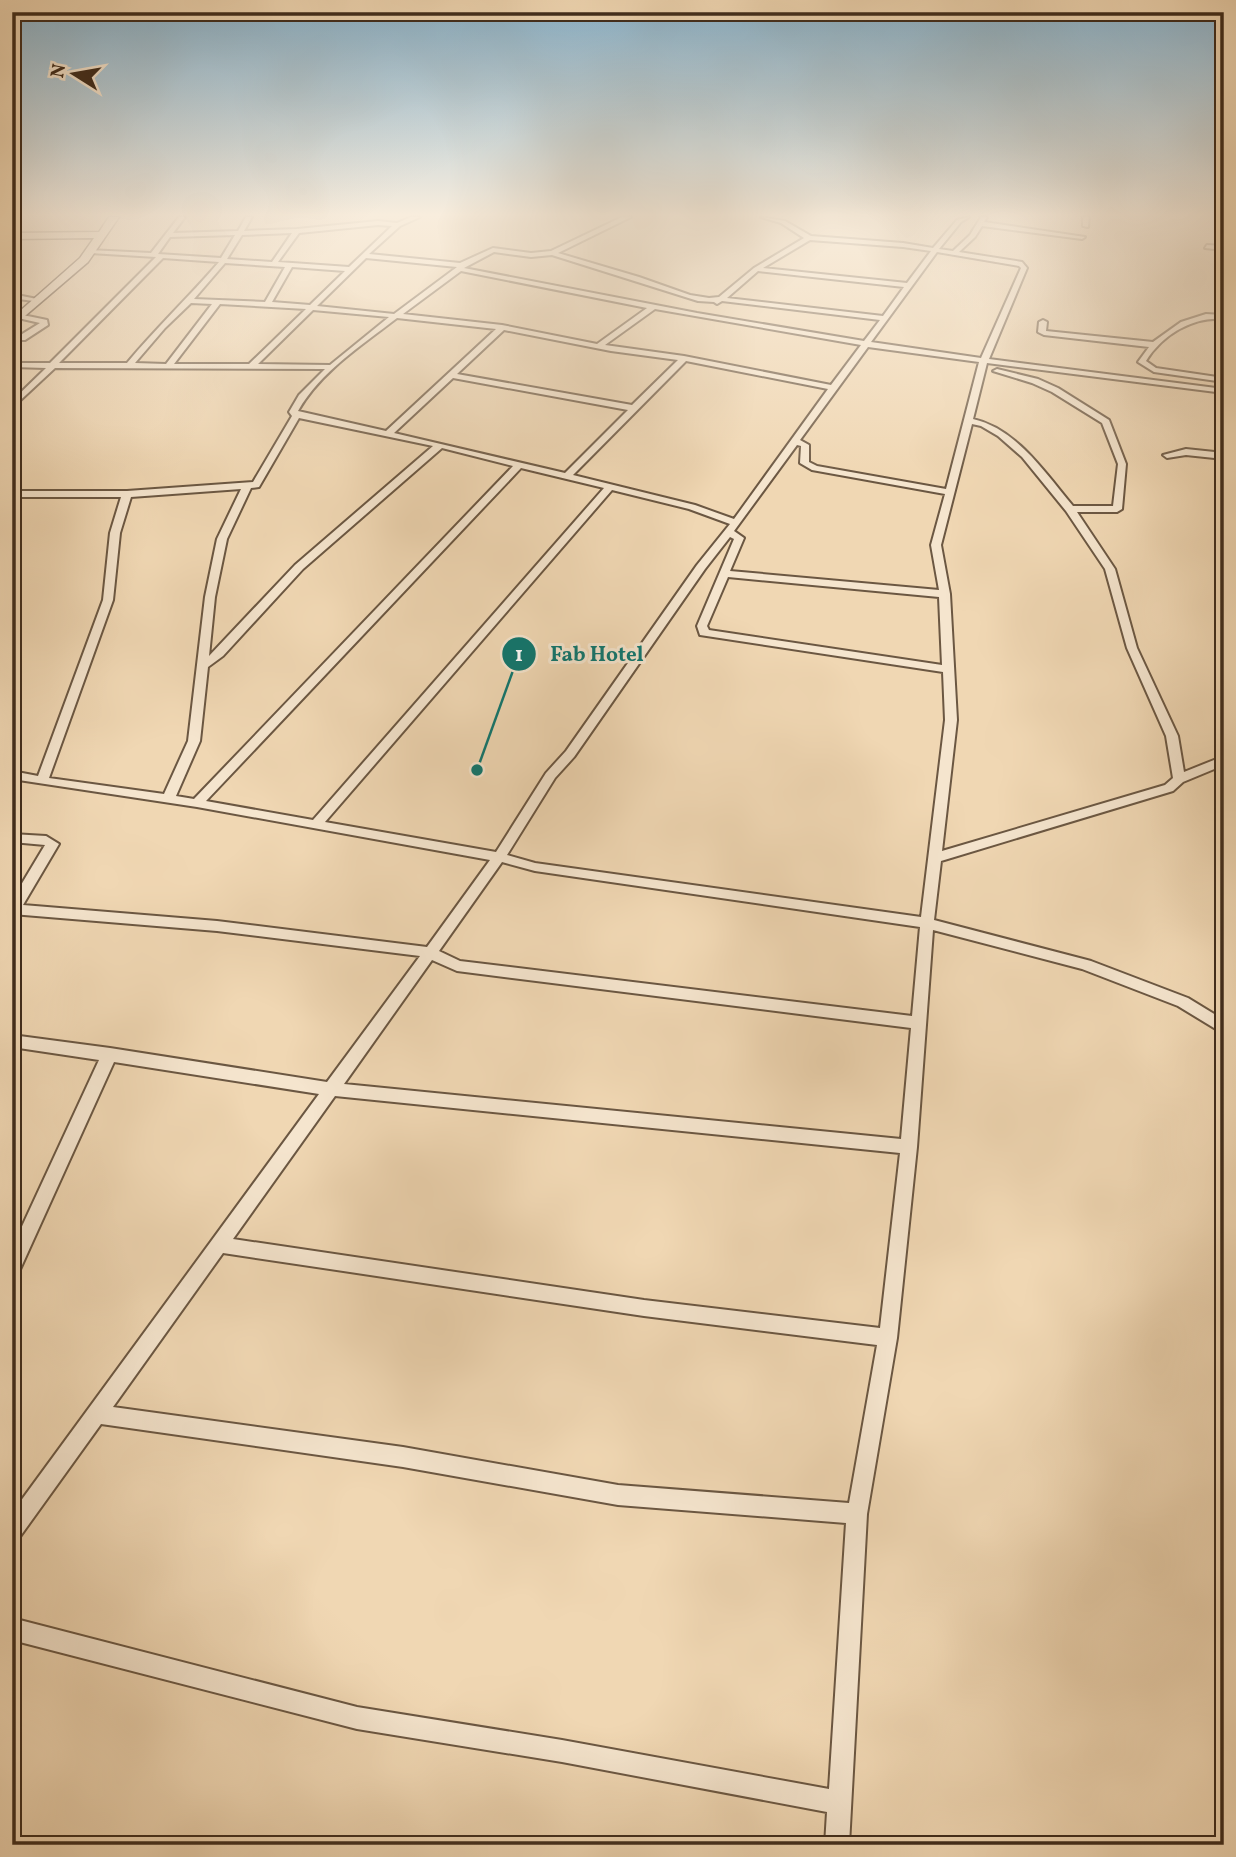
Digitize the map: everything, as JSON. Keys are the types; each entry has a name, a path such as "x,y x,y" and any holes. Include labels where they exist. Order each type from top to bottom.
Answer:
{"street":[{"path":"15,319 29,304"},
{"path":"15,319 33,304"},
{"path":"12,405 112,304"},
{"path":"128,367 162,326 186,304"},
{"path":"167,367 216,304"},
{"path":"250,304 289,309 312,308 399,315 502,327 599,346 684,358 833,388"},
{"path":"252,366 316,304"},
{"path":"413,304 330,367 298,400 293,412 692,507 732,527 739,538 702,626 704,633 948,669"},
{"path":"637,304 983,365 1224,391"},
{"path":"697,316 714,304"},
{"path":"761,304 885,318"},
{"path":"12,1531 499,857 550,776 570,754 895,304"},
{"path":"837,1845 858,1514 888,1338 909,1147 927,923 951,720 944,594 936,545 983,365 1009,304"},
{"path":"599,346 653,307"},
{"path":"1224,317 1199,317 1184,324 1148,350 1142,362 1149,369 1224,380"},
{"path":"15,319 44,322 44,325 22,338"},
{"path":"1043,321 1044,333 1155,345"},
{"path":"281,322 293,326"},
{"path":"388,434 502,327"},
{"path":"566,477 684,358"},
{"path":"12,365 330,367"},
{"path":"983,365 1035,381 1106,422 1122,464 1117,509 1070,509"},
{"path":"451,375 633,408"},
{"path":"12,494 127,494 246,488 256,485 297,415"},
{"path":"967,420 984,424 1001,434 1025,455 1070,509 1110,569 1132,648 1172,736 1179,779"},
{"path":"795,441 805,445 804,463 815,468 949,492"},
{"path":"202,666 219,654 299,567 440,445"},
{"path":"1167,455 1186,452 1224,456"},
{"path":"197,803 519,465"},
{"path":"168,799 194,741 210,597 222,539 246,488"},
{"path":"316,824 610,488"},
{"path":"42,781 108,600 115,533 127,494"},
{"path":"724,574 944,594"},
{"path":"935,858 1169,788 1179,779 1224,760"},
{"path":"12,775 197,803 499,857 535,867 927,923 1086,965 1183,1002 1224,1028"},
{"path":"12,838 46,839 52,844 13,909 217,926 429,953 457,966 919,1023"},
{"path":"12,1041 330,1089 909,1147"},
{"path":"12,1268 110,1054"},
{"path":"220,1245 644,1308 888,1338"},
{"path":"95,1414 403,1457 618,1495 858,1514"},
{"path":"12,1629 357,1718 838,1802"}],"place":[{"name":"Fab Hotel","path":"477,770"}]}
